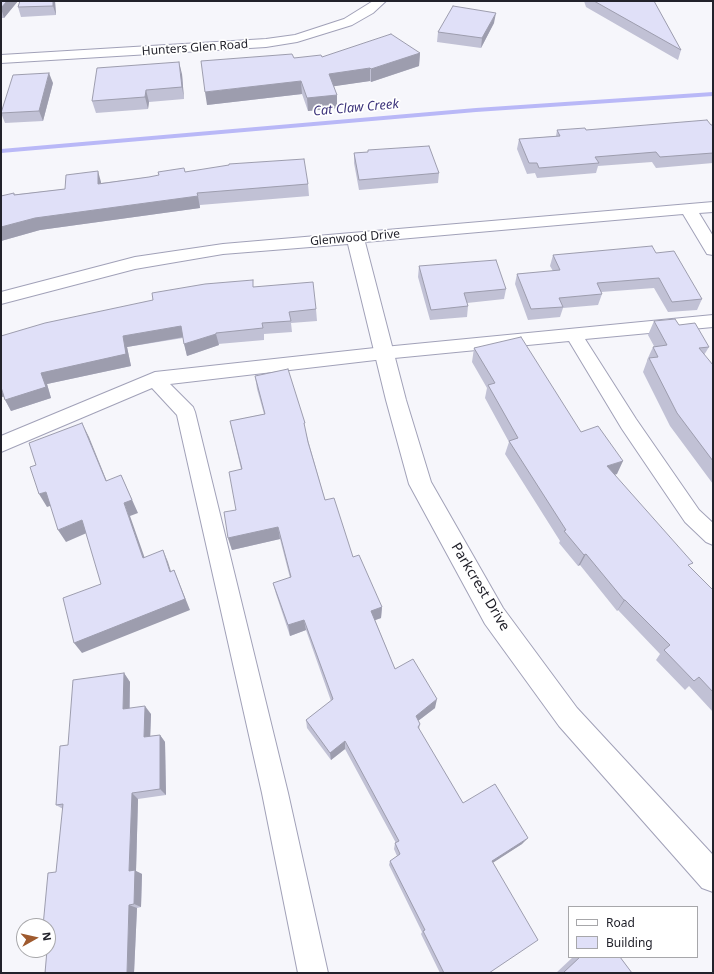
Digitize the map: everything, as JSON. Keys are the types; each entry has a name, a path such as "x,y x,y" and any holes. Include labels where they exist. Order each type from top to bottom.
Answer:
{"street":[{"name":"Hunters Glen Road","path":"1,59 180,49 297,38 348,22 369,10 380,1"},
{"name":"Glenwood Drive","path":"1,298 135,263 223,249 713,207"},
{"path":"688,209 713,250"},
{"name":"Parkcrest Drive","path":"355,238 384,353 420,484 494,616 568,717 713,877"}],"lane":[{"path":"1,444 155,379 384,353 713,321"},
{"path":"574,334 629,424 692,516 713,536"},
{"path":"155,379 186,412 275,793 312,973"}],"building":[{"path":"1,1 7,1 1,8"},
{"path":"20,1 53,1 53,6 18,7"},
{"path":"594,1 654,1 681,50"},
{"path":"453,6 496,13 482,38 438,32"},
{"path":"391,34 420,53 371,69 329,74 337,95 307,98 301,81 205,92 201,61 292,54 294,58 321,55 322,57"},
{"path":"179,62 182,87 146,90 145,97 92,101 97,68"},
{"path":"49,73 39,111 1,113 13,75"},
{"path":"707,120 711,125 713,125 713,153 660,157 656,152 595,157 599,163 539,168 537,163 529,163 519,139 560,136 557,130 585,128 586,130"},
{"path":"429,146 439,173 359,180 354,153 368,152 368,150"},
{"path":"304,159 308,184 197,193 198,196 35,218 1,227 1,196 14,193 14,195 65,189 66,175 98,171 98,184 149,177 159,175 158,172 184,168 185,172 229,164"},
{"path":"652,246 656,253 674,251 702,299 672,302 659,278 597,283 602,294 559,298 563,307 531,309 517,274 560,270 553,255"},
{"path":"496,260 506,289 464,293 468,306 431,310 419,266"},
{"path":"253,280 253,287 313,282 316,309 289,312 291,321 262,323 263,328 216,333 184,344 181,326 123,336 126,354 41,373 46,387 5,400 1,387 1,336 45,323 153,300 152,293 205,284"},
{"path":"675,319 679,325 695,323 709,347 699,348 713,365 713,461 677,413 649,358 658,357 653,347 667,345 654,321"},
{"path":"521,337 581,432 598,426 623,461 607,466 693,563 688,565 713,590 713,692 699,677 694,681 664,650 670,645 624,600 586,554 584,555 564,531 566,530 509,441 518,438 488,385 495,383 474,348"},
{"path":"288,369 305,423 308,442 325,500 334,498 353,557 359,555 382,607 371,611 395,669 413,659 437,699 416,716 420,724 418,727 463,803 495,784 528,838 492,861 538,940 489,973 444,973 423,931 425,930 390,861 400,854 395,843 399,841 345,741 330,753 306,720 333,699 304,620 288,625 273,583 291,577 278,527 228,538 224,512 236,510 229,472 242,469 230,421 265,414 255,376"},
{"path":"82,423 106,481 121,475 132,500 124,503 143,558 163,550 170,572 174,570 185,599 74,643 63,598 101,584 82,520 58,530 46,492 39,494 30,467 36,465 29,443"},
{"path":"124,673 123,709 145,706 144,737 160,735 160,789 132,793 129,871 135,870 134,904 129,905 127,973 45,973 46,958 56,958 56,918 44,918 48,873 56,872 63,804 56,805 60,746 68,745 73,680"},
{"path":"579,958 621,958 632,973 563,973"}],"waterway":[{"name":"Cat Claw Creek","path":"1,151 476,110 713,94"}]}
